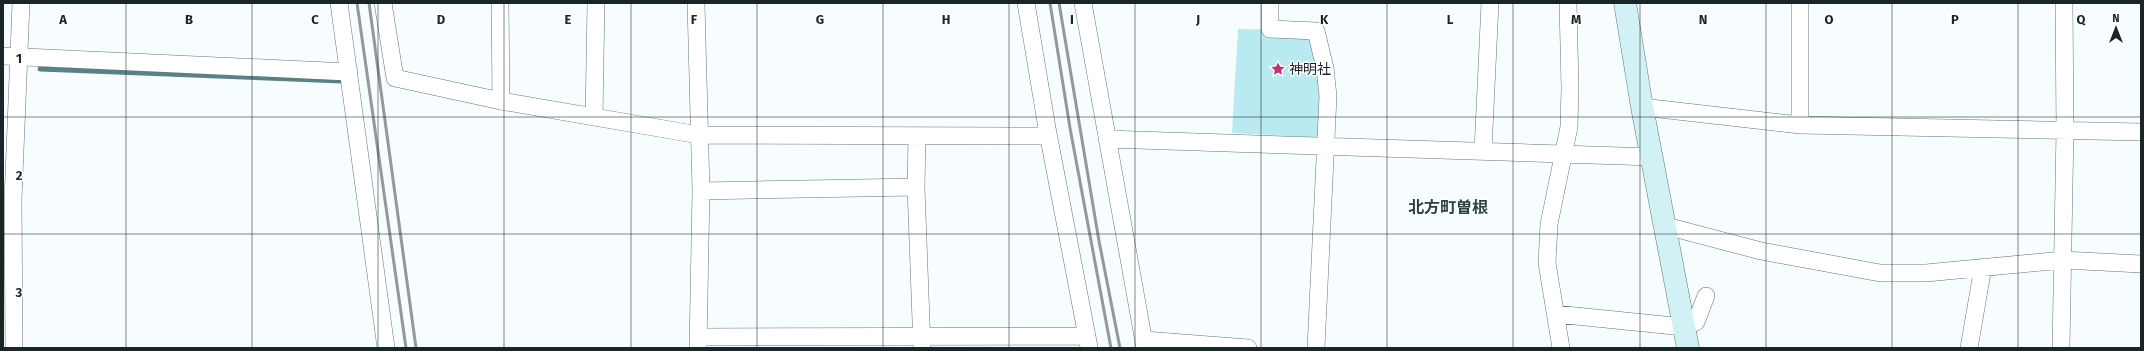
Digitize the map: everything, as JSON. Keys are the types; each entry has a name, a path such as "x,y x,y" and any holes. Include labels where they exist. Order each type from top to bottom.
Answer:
{"street":[{"path":"14,348 8,200 10,124 20,56 21,3"},
{"path":"339,3 386,348"},
{"path":"383,3 395,78 501,101 699,135 1048,136"},
{"path":"500,3 501,101"},
{"path":"594,117 596,3"},
{"path":"696,3 699,135 702,191 698,342 1088,342 1048,136 1026,3"},
{"path":"1083,3 1106,139 1144,344 1248,348"},
{"path":"1270,3 1270,29 1316,31 1325,68 1328,96 1316,348"},
{"path":"1483,151 1490,3"},
{"path":"1561,348 1547,263 1549,224 1569,127 1570,88 1568,3"},
{"path":"1625,3 1642,107 1666,226 1686,338"},
{"path":"1800,3 1800,125"},
{"path":"2061,348 2065,130 2064,3"},
{"path":"3,56 349,72"},
{"path":"1642,107 1800,125 2141,132"},
{"path":"917,136 916,186 922,343"},
{"path":"1106,139 1483,151 1564,156 1652,157"},
{"path":"702,191 916,186"},
{"path":"1666,226 1761,251 1880,273 1926,273 2063,260 2141,264"},
{"path":"1969,348 1983,267"},
{"path":"1686,338 1696,322 1706,296"},
{"path":"1556,314 1686,338"}],"shaded area":[{"path":"1238,29 1316,31 1327,138 1232,133"}],"waterway":[{"path":"40,69 342,81"}],"railway":[{"path":"357,3 406,348"},
{"path":"369,3 416,348"},
{"path":"1050,3 1070,128 1111,348"},
{"path":"1059,3 1099,241 1120,348"}],"place":[{"name":"神明社","path":"1278,69"}],"district":[{"name":"北方町曽根","path":"1448,207"}]}
